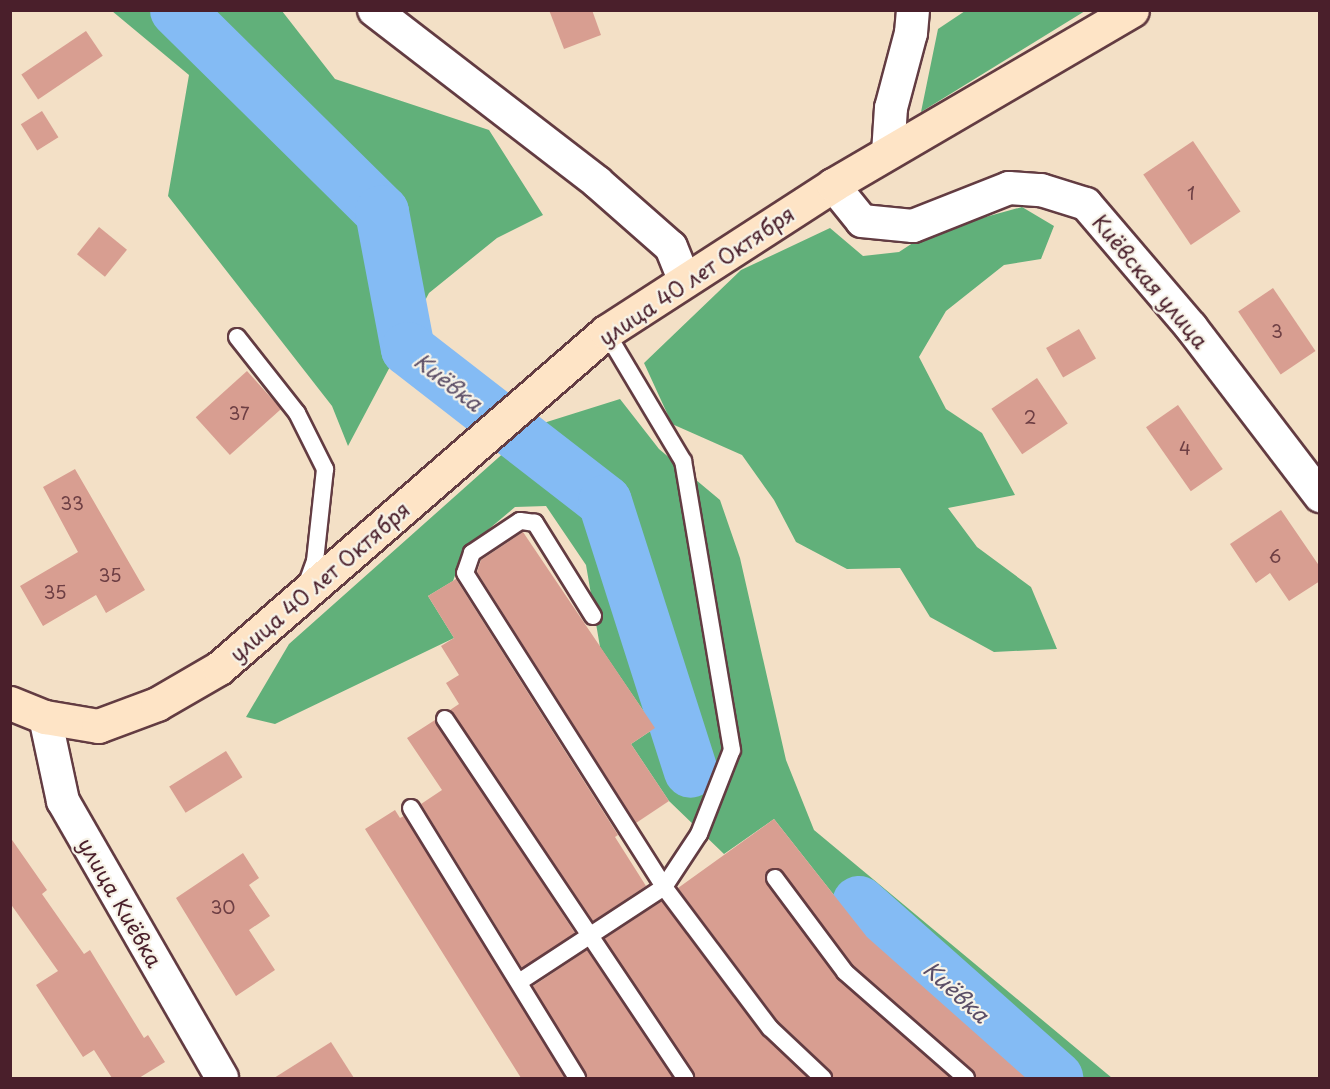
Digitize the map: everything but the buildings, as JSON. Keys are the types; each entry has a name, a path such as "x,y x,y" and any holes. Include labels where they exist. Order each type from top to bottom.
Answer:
{"main road":[{"name":"улица 40 лет Октября","path":"45,717 98,726 157,704 219,668 300,601 606,332 833,185 1132,10"},
{"path":"10,703 45,717"}],"street":[{"path":"374,10 597,182 671,247 684,280"},
{"path":"888,153 891,108 911,33 913,10"},
{"name":"Киёвская улица","path":"833,185 861,221 913,226 1009,188 1041,190 1086,204 1191,327 1320,496"},
{"name":"улица Киёвка","path":"45,717 63,801 222,1078"}],"lane":[{"path":"519,982 591,937 664,887 699,834 732,750 682,461 606,332"},
{"path":"237,338 297,414 325,469 315,561 300,601"},
{"path":"593,616 535,523 520,521 472,553 465,573 664,887 770,1028 823,1078"},
{"path":"445,719 685,1078"},
{"path":"411,808 577,1078"},
{"path":"775,878 845,972 966,1078"}],"green space":[{"path":"112,11 282,11 335,79 489,130 543,215 497,238 429,293 348,446 332,406 168,196 189,75"},
{"path":"965,11 1085,11 921,112 938,29"},
{"path":"1022,207 1054,226 1041,259 1004,265 946,311 919,357 946,409 982,433 1015,495 948,508 977,547 1031,587 1057,649 994,652 930,617 900,568 847,569 796,542 774,500 742,455 672,424 644,363 741,270 830,228 863,256 899,252 928,233"},
{"path":"620,399 659,449 720,500 740,558 786,760 814,830 1112,1078 1026,1078 867,937 774,819 724,854 669,801 631,744 655,728 600,647 586,565 546,506 515,507 464,550 453,581 428,596 454,638 275,724 246,717 289,644 534,426"}],"waterway":[{"name":"Киёвка","path":"177,10 382,212 408,349 605,502 691,771"},
{"name":"Киёвка","path":"859,903 1056,1078"}]}
